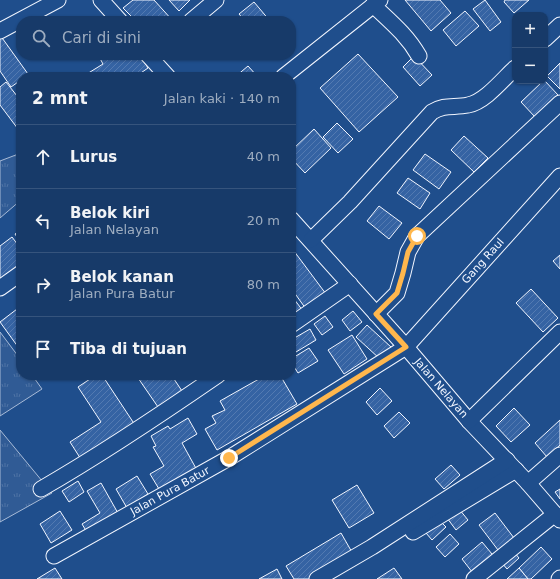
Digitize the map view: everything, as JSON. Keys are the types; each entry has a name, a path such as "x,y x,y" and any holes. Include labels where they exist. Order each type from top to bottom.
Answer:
{"street":[{"path":"28,16 58,0"},
{"path":"101,0 115,16"},
{"path":"197,16 216,0"},
{"path":"290,72 376,3 411,42 419,56"},
{"path":"0,31 16,22"},
{"path":"548,37 560,25"},
{"path":"152,60 159,72"},
{"path":"311,240 350,202 432,112 444,106 469,105 481,100 512,71"},
{"path":"376,314 397,293 408,252 417,236 560,103"},
{"name":"Gang Raul","path":"406,347 560,176"},
{"name":"Jalan Nelayan","path":"296,224 470,421 512,465 558,517"},
{"path":"0,288 16,277"},
{"path":"296,322 350,284"},
{"path":"470,421 560,332"},
{"name":"Jalan Pura Batur","path":"54,556 229,458 406,347"},
{"path":"40,489 88,462 126,438 211,380"},
{"path":"528,483 560,455"},
{"path":"317,579 512,465"},
{"path":"336,579 512,465"},
{"path":"474,579 558,517"}],"green space":[{"path":"16,155 16,204 0,218 0,161"},
{"path":"0,332 16,353 16,380 36,380 42,389 0,416"},
{"path":"0,430 52,493 0,522"}],"building":[{"path":"133,0 154,0 168,16 131,16 123,8"},
{"path":"169,0 190,0 179,11"},
{"path":"405,0 440,0 451,13 431,31"},
{"path":"485,0 501,22 490,31 473,9"},
{"path":"505,0 529,0 515,12 513,12 504,2"},
{"path":"254,2 266,16 241,16 239,14"},
{"path":"465,11 479,26 456,46 443,30"},
{"path":"0,35 16,57 16,60 18,60 27,72 16,72 16,84 11,87 0,71"},
{"path":"358,54 398,97 359,132 320,88"},
{"path":"414,56 432,75 420,86 403,67"},
{"path":"101,60 143,60 148,68 142,72 90,72 103,64"},
{"path":"560,63 560,89 548,77 548,75"},
{"path":"248,66 253,72 241,72"},
{"path":"6,82 16,95 16,126 0,105 0,87"},
{"path":"540,84 548,84 558,95 535,117 521,102"},
{"path":"337,123 353,139 338,153 323,137"},
{"path":"314,129 331,148 305,173 296,163 296,146"},
{"path":"464,136 488,158 474,172 451,150"},
{"path":"425,154 451,172 439,189 413,170"},
{"path":"408,178 430,193 420,209 397,193"},
{"path":"379,206 402,223 389,239 367,221"},
{"path":"12,237 16,242 16,269 0,281 0,246"},
{"path":"296,254 326,294 306,309 296,295"},
{"path":"560,255 560,269 553,261"},
{"path":"531,289 558,318 543,332 516,303"},
{"path":"296,302 303,311 296,317"},
{"path":"16,310 16,344 0,322"},
{"path":"353,311 362,322 350,331 342,320"},
{"path":"325,316 333,327 322,335 314,324"},
{"path":"367,325 391,347 380,359 356,337"},
{"path":"310,329 316,340 296,352 296,337"},
{"path":"352,335 367,359 344,374 328,350"},
{"path":"309,348 318,361 298,373 296,370 296,356"},
{"path":"88,380 105,380 137,428 84,464 70,442 101,422 78,387"},
{"path":"139,380 175,380 182,391 158,407"},
{"path":"257,380 283,380 297,404 217,450 205,429 216,423 212,416 225,410 220,401"},
{"path":"380,388 392,401 377,415 366,402"},
{"path":"514,408 530,425 511,442 496,426"},
{"path":"399,412 410,423 394,438 384,426"},
{"path":"188,418 197,434 182,443 198,472 162,494 150,474 164,466 153,447 156,446 151,436 168,426 170,429"},
{"path":"560,420 560,445 547,457 535,443"},
{"path":"451,465 460,475 444,489 435,479"},
{"path":"137,476 148,494 127,508 116,489"},
{"path":"78,481 84,492 69,502 62,491"},
{"path":"101,483 119,515 88,534 82,524 100,513 87,491"},
{"path":"357,485 374,513 349,528 332,500"},
{"path":"560,489 560,499 555,492"},
{"path":"459,509 468,520 456,530 447,518"},
{"path":"60,511 72,530 51,543 40,524"},
{"path":"495,513 514,538 498,550 479,525"},
{"path":"439,520 446,527 432,540 426,533"},
{"path":"341,533 353,554 312,579 294,579 286,566"},
{"path":"450,534 459,544 445,557 436,547"},
{"path":"482,542 497,560 476,577 462,559"},
{"path":"541,547 552,559 531,579 528,579 519,568"},
{"path":"514,552 519,558 507,569 502,563"},
{"path":"55,568 62,579 37,579"},
{"path":"394,568 402,579 377,579"},
{"path":"519,568 528,579 507,579"},
{"path":"277,569 282,579 259,579"}],"route":[{"path":"229,458 406,347 376,314 397,293 408,252 417,236"}]}
